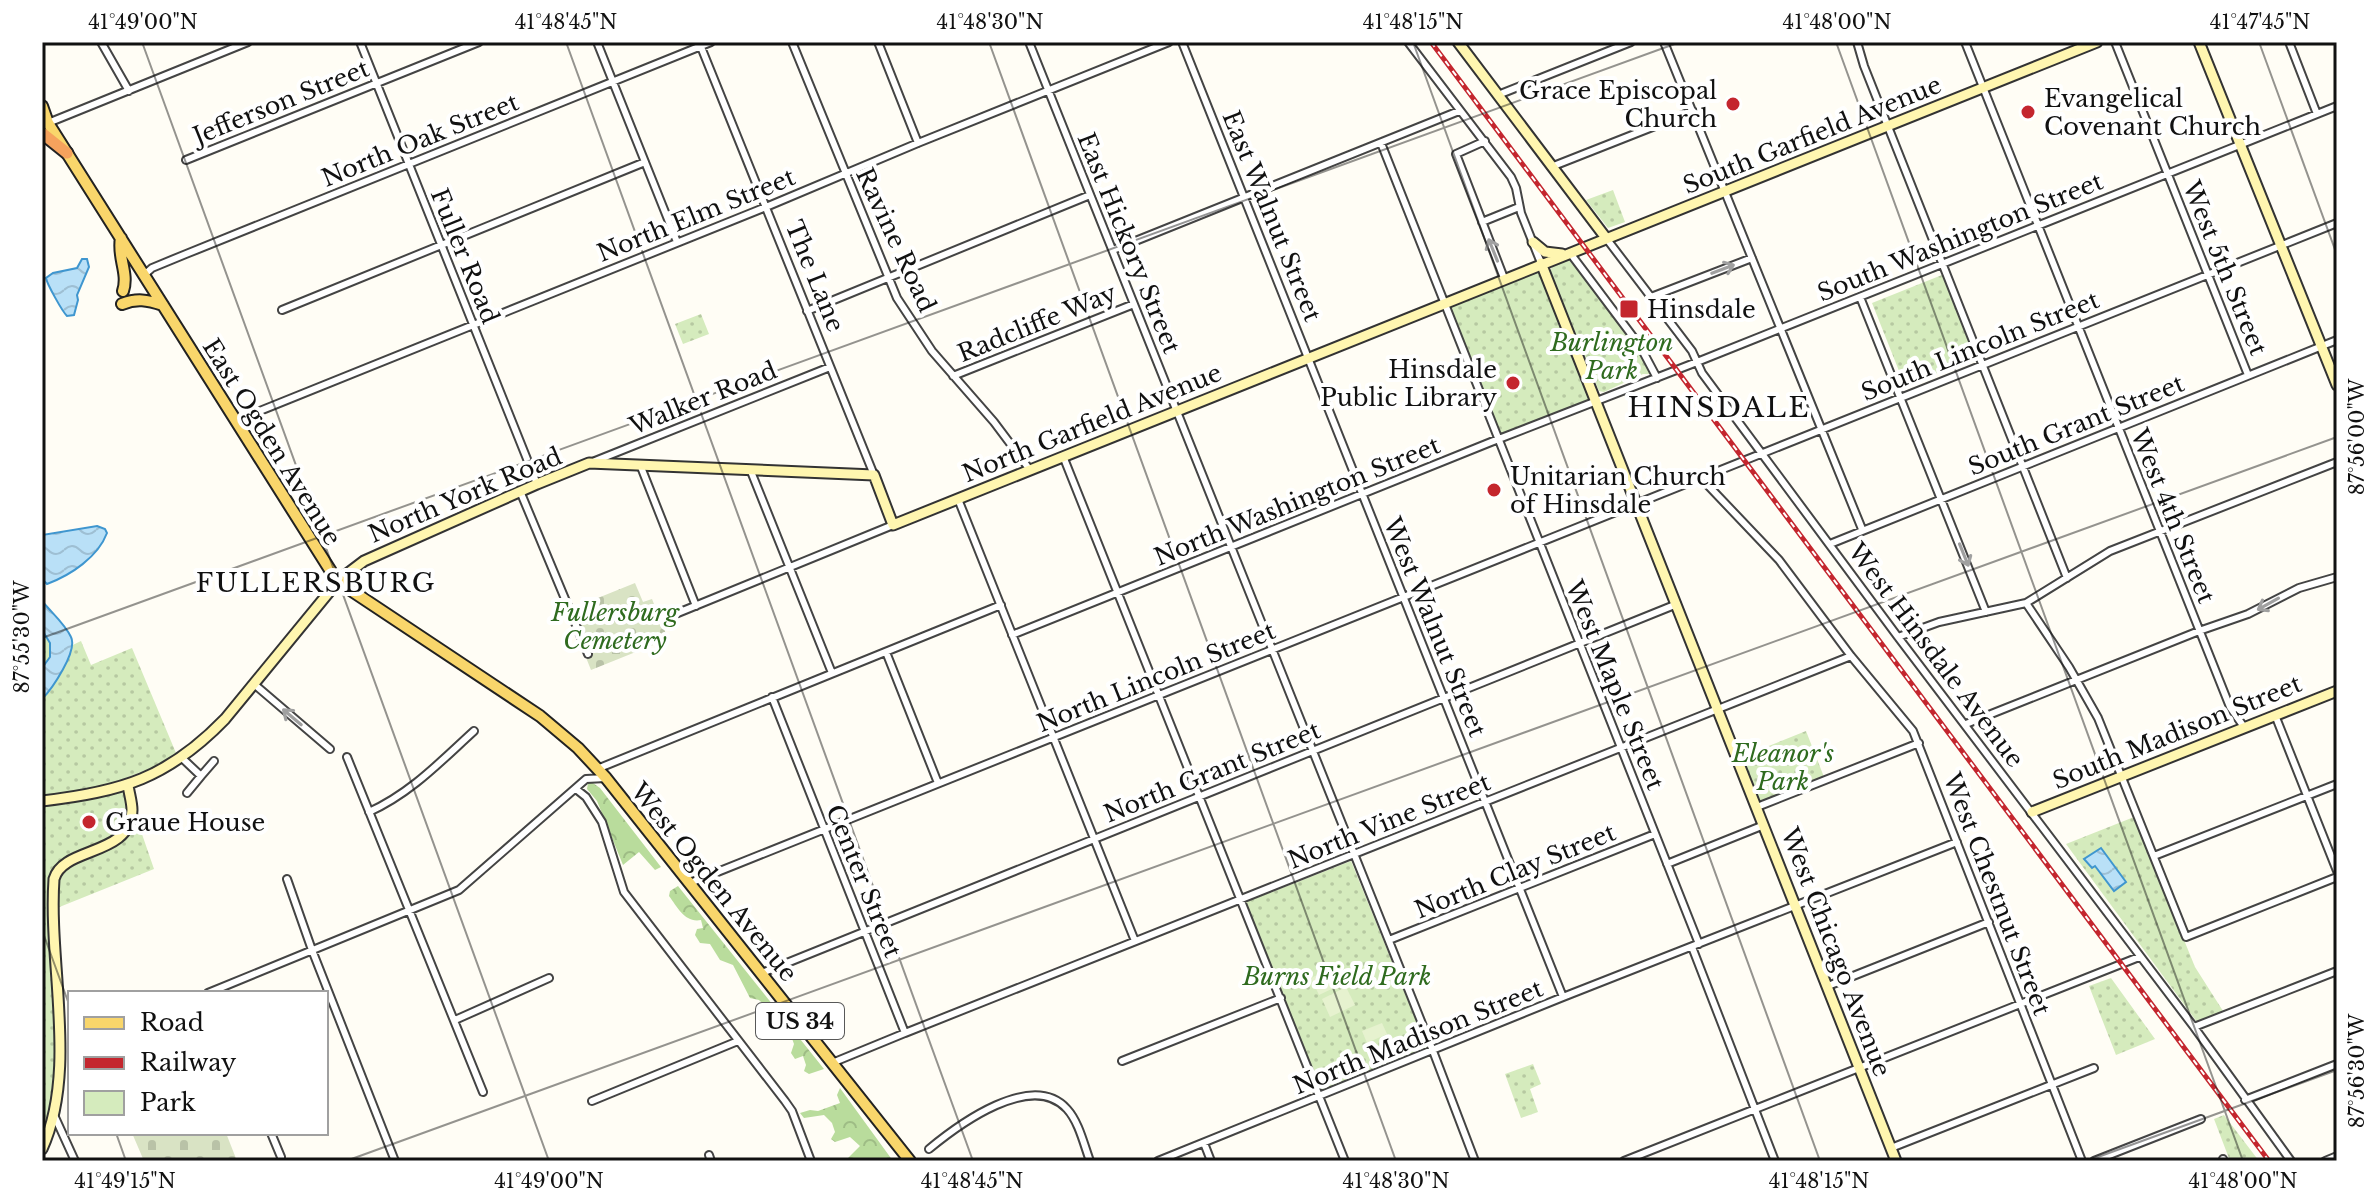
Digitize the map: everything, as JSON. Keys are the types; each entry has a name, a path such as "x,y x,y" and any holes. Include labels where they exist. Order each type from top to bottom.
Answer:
{"highway":[{"path":"44,125 67,153"}],"main road":[{"path":"1458,42 1606,238"},
{"name":"South Garfield Avenue","path":"1541,263 2097,42"},
{"path":"2199,42 2337,385"},
{"path":"42,106 44,125"},
{"name":"East Ogden Avenue","path":"67,153 311,543 339,580 531,709 606,778"},
{"path":"121,238 118,249 125,273 123,291"},
{"path":"1533,242 1548,253 1570,253"},
{"name":"North Garfield Avenue","path":"893,525 1541,263"},
{"name":"West Chicago Avenue","path":"1541,263 1896,1161"},
{"path":"122,304 144,299 163,305"},
{"name":"North York Road","path":"42,801 101,793 128,785 182,758 235,707 339,580 364,561 589,463 874,475"},
{"name":"The Lane","path":"874,475 893,525"},
{"name":"South Madison Street","path":"2032,812 2337,691"},
{"name":"West Ogden Avenue","path":"606,778 910,1161"},
{"path":"42,1149 51,1129 59,1084 56,873 66,863 110,845 122,834 132,810 128,785"}],"street":[{"path":"101,42 129,91"},
{"path":"44,125 248,42"},
{"name":"Fuller Road","path":"360,42 537,484"},
{"name":"Jefferson Street","path":"186,160 479,42"},
{"path":"597,42 677,242"},
{"name":"North Oak Street","path":"144,275 154,267 711,42"},
{"name":"Ravine Road","path":"792,42 888,278 911,321 1030,470"},
{"path":"878,42 918,143"},
{"name":"East Hickory Street","path":"1029,42 1475,1161"},
{"name":"North Elm Street","path":"235,421 1169,42"},
{"name":"East Walnut Street","path":"1182,42 1363,493"},
{"path":"1408,42 1511,177 1541,263"},
{"path":"1498,95 1631,42"},
{"path":"1664,42 1862,529"},
{"path":"1857,42 2067,578"},
{"name":"West 4th Street","path":"1965,42 2199,631 2230,707 2244,727"},
{"name":"West 5th Street","path":"2115,42 2248,375"},
{"path":"2289,42 2317,114"},
{"name":"The Lane","path":"700,44 874,475"},
{"name":"South Washington Street","path":"1596,402 2337,106"},
{"path":"1113,250 1459,111"},
{"path":"1551,167 1693,111"},
{"path":"1485,141 1456,154 1504,278"},
{"name":"West Maple Street","path":"1381,143 1667,864 1775,1161"},
{"path":"282,310 645,162"},
{"path":"807,311 1090,195"},
{"path":"1482,222 1519,207"},
{"name":"South Lincoln Street","path":"1636,504 2337,223"},
{"name":"West Hinsdale Avenue","path":"1606,238 1692,351 1702,373 2194,1027 2291,1161"},
{"path":"1570,253 1640,346 1657,378"},
{"path":"1651,297 1752,258"},
{"path":"1860,297 1986,612"},
{"name":"Radcliffe Way","path":"953,376 1134,304"},
{"name":"South Grant Street","path":"1830,544 2337,340"},
{"name":"Walker Road","path":"589,463 830,367"},
{"name":"North Washington Street","path":"1012,635 1596,402"},
{"path":"1063,456 1345,1161"},
{"path":"1898,637 1939,622 2026,603 2110,551 2337,462"},
{"path":"641,467 696,606"},
{"path":"750,469 832,673"},
{"name":"West Chestnut Street","path":"1701,478 1779,560 1851,656 1913,731 2082,1161"},
{"path":"520,491 588,654"},
{"name":"West Walnut Street","path":"1363,493 1563,997"},
{"path":"958,499 1135,941"},
{"name":"North Lincoln Street","path":"690,883 1636,504"},
{"name":"North Garfield Avenue","path":"656,617 668,617 893,525"},
{"path":"1966,724 2248,614 2299,588 2337,577"},
{"path":"2026,603 2077,679 2098,718 2186,937 2337,877"},
{"name":"North Grant Street","path":"762,973 1677,604"},
{"path":"597,769 1001,605"},
{"path":"886,652 938,783"},
{"name":"North Vine Street","path":"905,1033 1851,656"},
{"path":"254,684 330,749"},
{"name":"Center Street","path":"772,697 905,1033"},
{"path":"2275,715 2337,871"},
{"path":"369,812 409,790 474,731"},
{"path":"1757,807 1919,743"},
{"path":"347,757 483,1092"},
{"path":"182,758 201,776"},
{"path":"219,991 462,889 586,779 589,760"},
{"path":"187,793 214,761"},
{"path":"586,779 606,778"},
{"path":"2154,856 2337,784"},
{"path":"576,789 586,797 602,822 624,892 789,1106 811,1161"},
{"path":"1667,864 1764,825"},
{"name":"North Clay Street","path":"1389,940 1655,834"},
{"path":"1796,905 1957,842"},
{"path":"287,879 395,1161"},
{"name":"North Madison Street","path":"1158,1161 1796,905"},
{"path":"1828,986 1989,922"},
{"path":"1625,1161 2139,957"},
{"path":"2194,1027 2337,971"},
{"path":"455,1020 549,978"},
{"path":"1122,1061 1281,998"},
{"path":"832,1063 905,1033"},
{"path":"592,1101 738,1041"},
{"path":"59,1055 68,1051"},
{"path":"2245,1100 2337,1064"},
{"path":"1891,1148 2094,1068"},
{"path":"929,1149 975,1116 1014,1099 1038,1095 1055,1100 1067,1109 1090,1161"},
{"path":"54,1115 75,1161"},
{"path":"2094,1161 2201,1119"},
{"path":"272,1135 281,1157"},
{"path":"1204,1143 1211,1161"},
{"path":"2325,1161 2337,1156"}],"green space":[{"path":"1613,190 1625,222 1608,228 1586,200"},
{"name":"Burlington Park","path":"1570,258 1635,342 1650,374 1643,374 1604,392 1599,391 1550,271 1553,265"},
{"path":"1541,270 1591,400 1499,436 1449,306"},
{"path":"1942,275 1975,358 1905,386 1872,303"},
{"path":"701,314 709,334 683,344 675,324"},
{"name":"Fullersburg Cemetery","path":"635,583 643,602 652,599 668,639 591,670 583,650 589,648 573,608"},
{"path":"42,630 50,643 50,656 81,641 91,665 132,648 176,753 156,766 123,779 154,869 52,910 58,1076 42,1145"},
{"name":"Eleanor's Park","path":"1806,731 1824,777 1759,803 1741,757"},
{"path":"590,781 600,788 661,867 655,870 639,852 623,865 597,801 587,789"},
{"path":"2134,817 2195,967 2223,1011 2197,1022 2066,844"},
{"name":"Burns Field Park","path":"1351,861 1428,1050 1322,1092 1246,902"},
{"path":"678,886 824,1069 809,1074 804,1071 803,1056 795,1059 791,1053 794,1044 790,1033 771,1025 768,1017 760,1014 756,1009 763,1004 750,998 733,965 720,960 710,944 700,943 695,935 697,929 703,928 701,920 686,917 669,896 670,891"},
{"path":"1336,966 1344,983 1319,995 1311,978"},
{"path":"2111,978 2155,1039 2116,1055 2089,986"},
{"path":"1346,987 1355,1005 1330,1017 1322,999"},
{"path":"1382,1023 1387,1034 1367,1043 1362,1031"},
{"path":"1533,1064 1541,1084 1530,1089 1538,1112 1521,1118 1505,1074"},
{"path":"840,1088 893,1161 845,1161 860,1146 850,1137 835,1142 831,1139 835,1132 824,1115 804,1118 800,1113 818,1111 840,1103 837,1095"},
{"path":"2224,1115 2259,1161 2230,1161 2214,1119"},
{"path":"133,1135 227,1135 237,1161 144,1161"}],"water":[{"path":"82,259 87,259 89,267 77,295 74,315 67,316 46,278 53,273 77,268"},
{"path":"97,526 107,533 97,550 74,570 47,584 42,579 42,535"},
{"path":"42,601 65,627 72,643 63,670 42,699 42,668 50,657 50,643 42,630"},
{"path":"2101,848 2126,882 2114,891 2095,866 2092,868 2084,859"}],"railway":[{"path":"1431,42 2269,1161"}],"place":[{"name":"Grace Episcopal Church","path":"1733,104"},
{"name":"Evangelical Covenant Church","path":"2028,112"},
{"name":"Hinsdale","path":"1629,309"},
{"name":"Hinsdale Public Library","path":"1513,383"},
{"name":"Unitarian Church of Hinsdale","path":"1494,490"},
{"name":"Graue House","path":"89,822"}],"district":[{"name":"HINSDALE","path":"1719,407"},
{"name":"FULLERSBURG","path":"316,583"}]}
